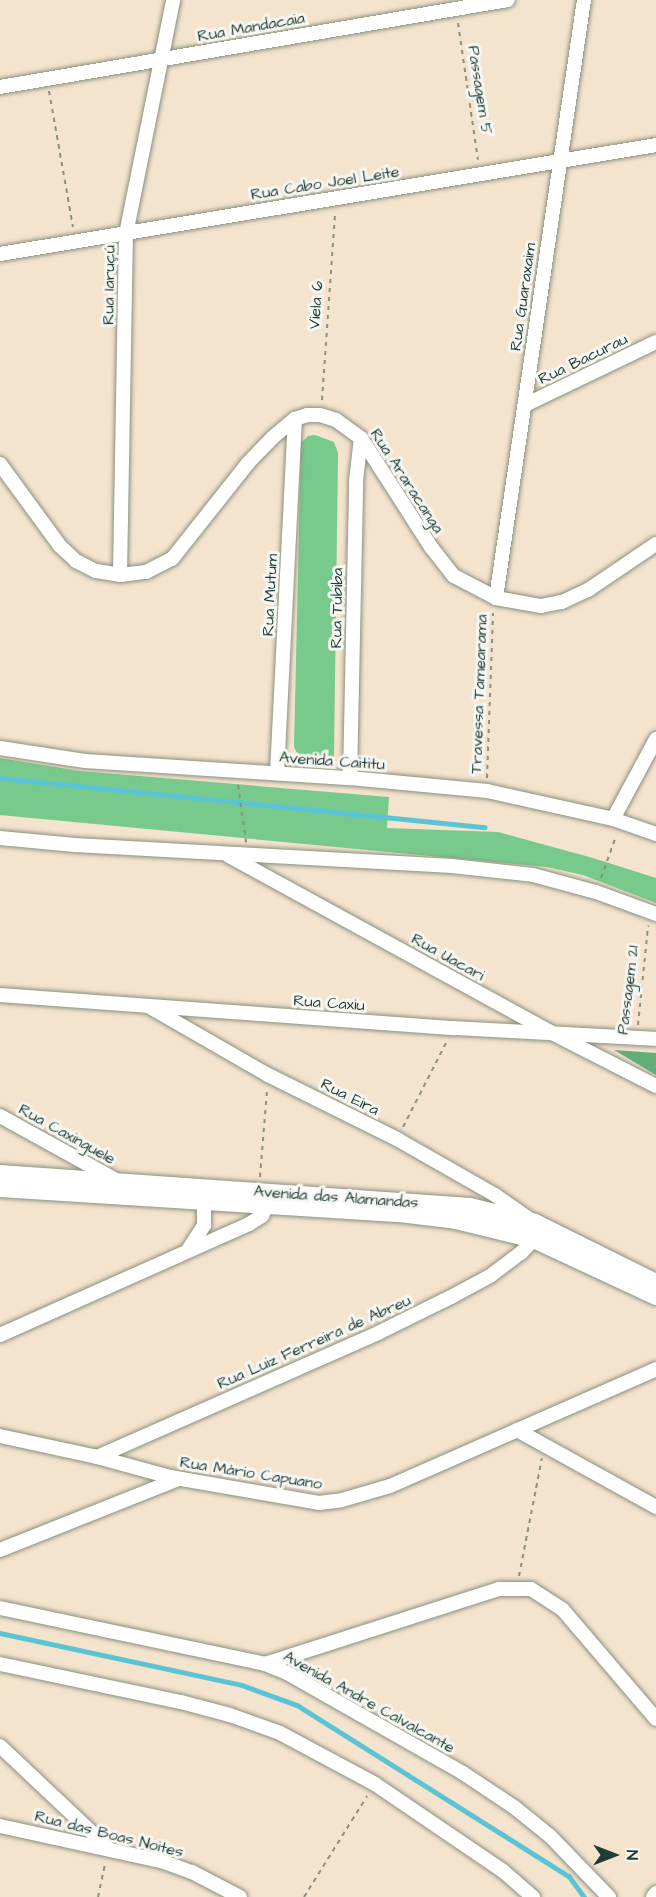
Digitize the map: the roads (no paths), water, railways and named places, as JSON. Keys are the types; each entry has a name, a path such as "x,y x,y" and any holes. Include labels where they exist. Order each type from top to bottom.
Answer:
{"street":[{"name":"Rua Iaruçú","path":"120,575 126,234 173,0"},
{"name":"Rua Mandacaia","path":"0,87 508,0"},
{"name":"Rua Guaraxaim","path":"496,598 584,0"},
{"name":"Rua Cabo Joel Leite","path":"0,254 656,145"},
{"name":"Rua Bacurau","path":"525,405 656,342"},
{"name":"Rua Araracanga","path":"295,419 307,415 321,415 336,420 361,438 431,547 454,576 496,598 541,606 562,602 588,590 656,544"},
{"path":"0,464 68,554 76,561 96,571 120,575 146,572 172,559 248,463 272,438 295,419"},
{"name":"Rua Mutum","path":"277,773 295,419"},
{"name":"Rua Tubiba","path":"350,778 356,482 361,438"},
{"path":"617,821 656,739"},
{"name":"Avenida Caititu","path":"0,748 85,761 350,778 487,791 617,821 656,834"},
{"path":"0,838 225,854 452,866 533,875 596,892 653,913"},
{"name":"Rua Uacari","path":"225,854 550,1032 656,1086"},
{"name":"Rua Caxiu","path":"0,995 454,1028 656,1039"},
{"name":"Rua Eira","path":"148,1006 268,1074 397,1139 495,1195 534,1231"},
{"name":"Rua Caxinguele","path":"0,1116 123,1188"},
{"name":"Avenida das Alamandas","path":"0,1174 204,1195 470,1207 534,1231 656,1283"},
{"name":"Avenida das Alamandas","path":"0,1188 123,1188"},
{"path":"186,1251 204,1225 204,1195"},
{"path":"3,1332 249,1224 262,1216 266,1197"},
{"name":"Avenida das Alamandas","path":"534,1231 656,1296"},
{"name":"Rua Luiz Ferreira de Abreu","path":"97,1457 378,1333 451,1297 490,1276 521,1253 534,1231"},
{"name":"Rua Mário Capuano","path":"0,1436 97,1457 178,1479 319,1503 342,1500 390,1486 656,1369"},
{"path":"517,1430 656,1507"},
{"path":"0,1550 178,1479"},
{"path":"265,1664 499,1589 517,1587 538,1592 563,1610 656,1719"},
{"name":"Avenida Andre Calvalcante","path":"0,1608 265,1664 320,1690 463,1773 514,1807 550,1836 609,1897"},
{"path":"0,1664 230,1715 280,1733 375,1784 503,1871 533,1897"},
{"path":"0,1746 108,1848"},
{"name":"Rua das Boas Noites","path":"0,1826 161,1861 192,1872 240,1897"},
{"path":"653,1897 656,1893"}],"waterway":[{"path":"0,778 485,827"},
{"path":"0,1633 242,1685 297,1705 569,1876 584,1897"}]}
